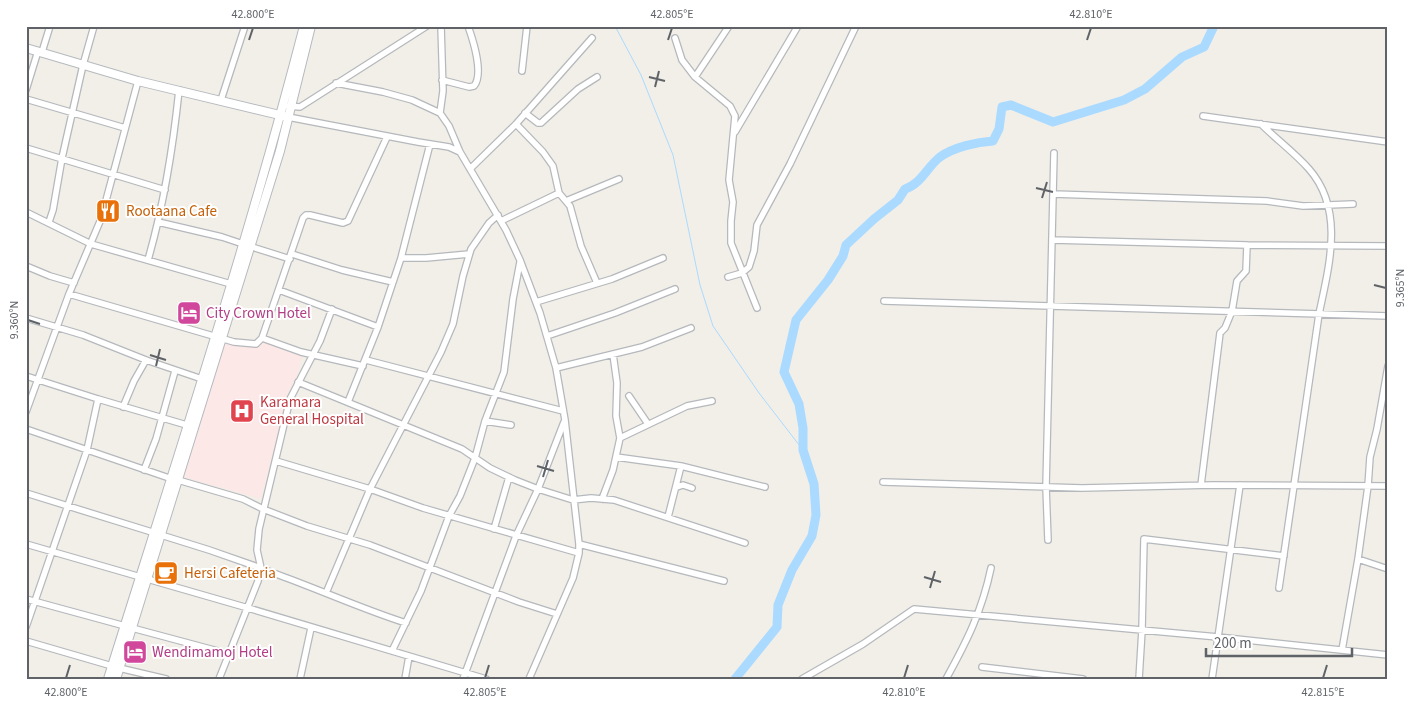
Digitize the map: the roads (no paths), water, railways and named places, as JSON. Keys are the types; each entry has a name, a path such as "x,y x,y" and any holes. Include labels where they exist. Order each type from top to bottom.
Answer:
{"main road":[{"path":"191,426 202,379 218,338 231,284 280,151 285,116 304,26"},
{"path":"287,106 311,26"},
{"path":"26,48 138,81 285,116"},
{"path":"116,679 116,667 246,245"},
{"path":"108,679 116,667"}],"street":[{"path":"26,90 50,26"},
{"path":"49,222 83,65 94,26"},
{"path":"221,100 246,26"},
{"path":"287,106 300,107 426,26"},
{"path":"440,113 442,80 441,26"},
{"path":"442,80 468,87 474,86 477,83 476,50 468,26"},
{"path":"522,71 527,26"},
{"path":"695,77 729,26"},
{"path":"732,136 798,26"},
{"path":"728,276 744,271 749,267 754,252 757,225 790,164 856,26"},
{"path":"470,169 516,124 592,38"},
{"path":"675,38 682,60 695,77 730,106 735,116 729,180 733,202 731,243 744,271 757,308"},
{"path":"526,113 538,123 541,123 578,90 597,77"},
{"path":"26,412 69,294 101,220 138,81"},
{"path":"336,83 412,100 440,113 449,126 460,152 499,218 520,260 536,302 556,368 563,411 579,553 573,578 529,679"},
{"path":"148,260 165,190 174,140 179,90"},
{"path":"26,106 27,99 125,128"},
{"path":"285,116 388,137 449,146 460,152"},
{"path":"1204,116 1388,142"},
{"path":"516,124 543,152 553,166 559,193 570,206 581,246 597,283"},
{"path":"1260,124 1309,170 1329,205 1332,226 1331,245 1279,588"},
{"path":"69,294 218,338 256,344 262,338 303,218 310,214 343,223 348,221 388,137"},
{"path":"348,402 366,360 401,258 430,144"},
{"path":"26,148 165,190"},
{"path":"1048,540 1046,486 1054,153"},
{"path":"566,201 619,178"},
{"path":"326,593 370,489 428,375 442,352 453,324 469,254 489,222 559,193"},
{"path":"1053,194 1258,201 1303,206 1353,204"},
{"path":"26,212 91,244 231,284"},
{"path":"158,222 393,282"},
{"path":"1052,240 1247,245 1388,246"},
{"path":"1201,485 1220,333 1225,328 1232,311 1237,281 1246,270 1247,245"},
{"path":"401,258 469,254"},
{"path":"536,302 612,279 663,258"},
{"path":"392,651 430,567 449,516 460,496 475,458 485,420 504,372 520,260"},
{"path":"26,266 74,283"},
{"path":"547,336 615,313 675,289"},
{"path":"279,290 332,308 378,327"},
{"path":"884,301 1388,316"},
{"path":"219,679 248,608 261,568 258,559 257,539 290,399 320,341 332,308"},
{"path":"26,318 57,327 175,371 202,379"},
{"path":"556,368 642,347 691,328"},
{"path":"262,338 312,355 363,366"},
{"path":"602,499 616,457 620,438 616,416 617,383 612,354"},
{"path":"123,407 134,381 146,360"},
{"path":"366,360 563,411"},
{"path":"1342,650 1358,559 1370,457 1388,366"},
{"path":"144,470 162,418 175,371"},
{"path":"26,376 98,400 191,426"},
{"path":"298,382 462,450 509,477 538,489 573,500 592,498 614,500 745,542"},
{"path":"629,396 648,424"},
{"path":"26,627 87,450 98,400"},
{"path":"620,438 688,406 712,401"},
{"path":"485,420 511,425"},
{"path":"463,679 516,536 538,489 564,420"},
{"path":"26,429 144,470 243,499 263,509 430,567 495,593 557,614"},
{"path":"616,457 682,466 765,488"},
{"path":"276,462 370,489 449,516 579,553"},
{"path":"668,517 682,466"},
{"path":"494,529 509,477"},
{"path":"883,482 1082,488 1201,485 1388,486"},
{"path":"677,487 683,485 692,488"},
{"path":"1212,679 1240,485"},
{"path":"26,493 261,568 383,616 406,623"},
{"path":"1139,679 1144,539 1284,556"},
{"path":"26,544 486,679"},
{"path":"579,544 724,581"},
{"path":"1358,559 1388,569"},
{"path":"946,679 978,615 991,568"},
{"path":"26,599 229,654"},
{"path":"802,679 863,644 914,609 1388,655"},
{"path":"300,679 311,628"},
{"path":"26,641 144,676 166,679"},
{"path":"405,679 409,656"},
{"path":"982,667 1083,679"}],"waterway":[{"path":"615,26 641,75 673,155 700,285 713,326 759,393 803,450"},
{"path":"735,679 777,627 778,605 792,570 812,536 816,515 814,484 803,450 803,428 799,404 784,372 796,320 828,280 843,256 846,245 898,200 905,189 911,187 920,179 940,157 952,150 993,141 999,129 1002,107 1011,105 1053,122 1124,100 1145,89 1182,57 1204,47 1214,26"}],"place":[{"name":"Rootaana Cafe","path":"108,211"},
{"name":"City Crown Hotel","path":"189,313"},
{"name":"Karamara General Hospital","path":"242,411"},
{"name":"Hersi Cafeteria","path":"166,573"},
{"name":"Wendimamoj Hotel","path":"135,652"}]}
